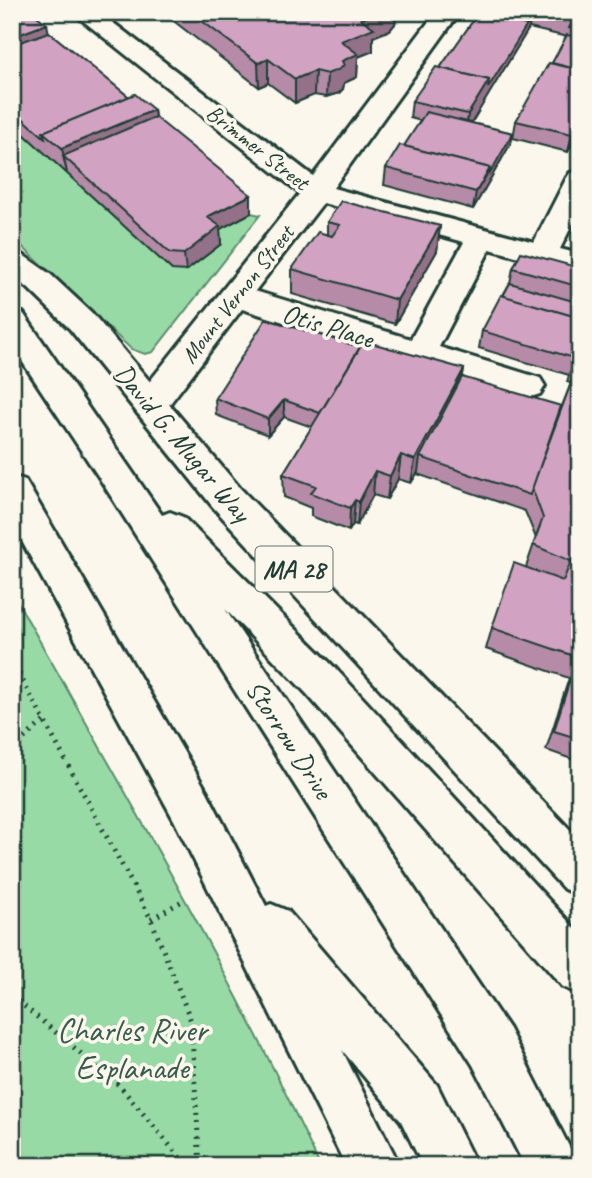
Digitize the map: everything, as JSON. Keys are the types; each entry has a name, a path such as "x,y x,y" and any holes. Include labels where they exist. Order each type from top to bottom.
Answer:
{"main road":[{"name":"Brimmer Street","path":"84,12 316,192 580,264"},
{"name":"Mount Vernon Street","path":"150,405 316,192 448,12"},
{"path":"544,254 580,179"},
{"path":"420,352 481,237"},
{"name":"David G. Mugar Way","path":"12,262 69,308 101,343 226,496 580,873"},
{"name":"Otis Place","path":"236,296 528,386"},
{"name":"Storrow Drive","path":"12,321 113,470 491,1047 553,1166"},
{"path":"113,470 321,681 580,970"},
{"path":"12,490 114,668 227,875 374,1166"},
{"path":"227,875 419,1103 451,1166"}],"path":[{"path":"12,661 151,919 191,1021 200,1166"},
{"path":"12,748 44,721"},
{"path":"12,996 120,1086 187,1166"}],"green space":[{"path":"12,123 172,270 208,235 251,213 260,215 153,352 145,354 131,349 12,237"},
{"name":"Charles River Esplanade","path":"12,592 211,947 320,1166 12,1166"}],"building":[{"path":"12,12 32,12 47,24 12,37"},
{"path":"190,12 378,12 361,19 374,28 341,41 358,54 342,61 344,65 340,69 327,74 315,71 295,79 268,59 258,63"},
{"path":"500,12 531,12 528,18"},
{"path":"536,12 580,12 580,30 569,28 574,20"},
{"path":"477,15 527,25 488,88 489,80 440,68"},
{"path":"49,32 129,97 43,132 45,138 12,109 12,45"},
{"path":"567,35 580,38 580,70 552,63"},
{"path":"549,63 580,70 580,119 572,134 516,121"},
{"path":"436,67 489,80 468,114 412,101"},
{"path":"135,94 154,110 62,148 43,132"},
{"path":"426,112 513,133 489,175 490,168 404,146"},
{"path":"155,117 251,195 207,217 220,226 184,254 170,253 63,156"},
{"path":"400,145 490,168 476,192 386,168"},
{"path":"341,201 440,226 397,300 292,269 318,232 332,236 340,225 327,222"},
{"path":"521,252 580,268 580,287 513,268"},
{"path":"510,283 580,303 580,318 503,296"},
{"path":"501,295 580,318 580,346 574,358 482,331"},
{"path":"266,319 360,347 320,413 284,400 268,419 215,398"},
{"path":"364,341 464,369 415,460 401,455 390,476 375,471 359,502 355,500 350,508 311,493 316,486 283,474"},
{"path":"580,349 580,359 574,373 570,372"},
{"path":"580,359 580,739 554,731 577,657 492,628 514,563 563,581 571,561 533,545 543,518 532,488"},
{"path":"462,377 561,406 530,495 420,457"}]}
